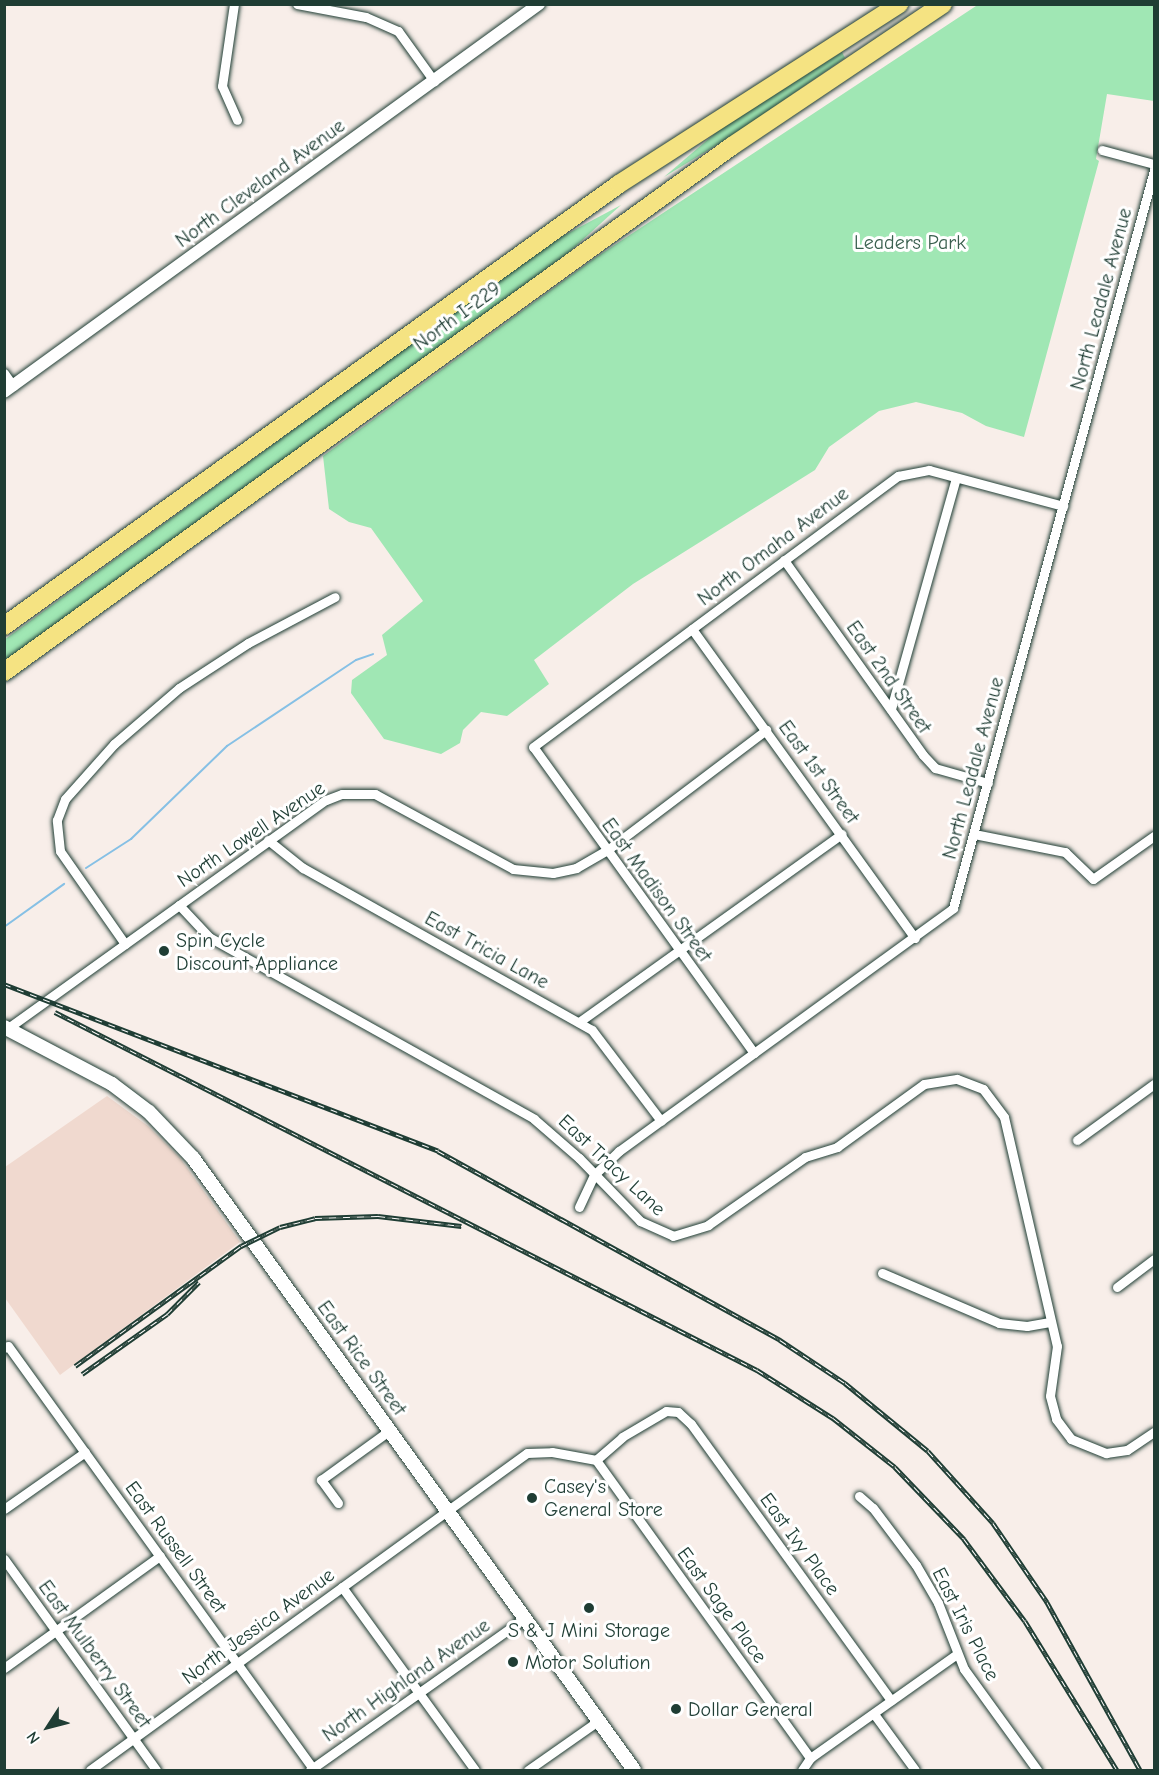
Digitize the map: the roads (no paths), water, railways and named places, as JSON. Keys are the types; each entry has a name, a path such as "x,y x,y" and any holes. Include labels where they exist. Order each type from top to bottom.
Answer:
{"highway":[{"name":"North I-229","path":"4,626 619,184 899,4"},
{"name":"North I-229","path":"4,672 722,153 943,4"}],"main road":[{"name":"East Rice Street","path":"6,1029 112,1084 165,1127 206,1174 633,1770"}],"street":[{"path":"234,4 222,86 237,120"},
{"path":"297,4 366,17 398,31 434,81"},
{"name":"North Cleveland Avenue","path":"9,389 539,4"},
{"path":"1102,150 1155,164"},
{"name":"North Leadale Avenue","path":"579,1207 594,1175 619,1151 915,938 953,908 1155,170"},
{"path":"4,373 9,389"},
{"name":"North Omaha Avenue","path":"533,747 898,476 929,470 1063,506"},
{"path":"891,709 956,478"},
{"name":"East 2nd Street","path":"784,560 935,768 988,783"},
{"path":"125,944 60,851 57,820 65,799 114,744 179,688 248,643 335,597"},
{"name":"East 1st Street","path":"692,629 915,938"},
{"name":"North Lowell Avenue","path":"6,1029 326,800 358,793 391,799 523,872 565,871 606,851 766,730"},
{"name":"East Madison Street","path":"533,747 754,1053"},
{"path":"579,1022 842,834"},
{"path":"974,834 1060,850 1089,879 1100,876 1155,836"},
{"name":"East Tricia Lane","path":"268,840 303,868 579,1022 599,1036 661,1121"},
{"name":"East Tracy Lane","path":"179,905 209,937 534,1119 640,1221 657,1231 673,1236 691,1233 797,1161 837,1147 924,1084 957,1079 970,1083 989,1094 1004,1116 1057,1346 1050,1403 1062,1430 1080,1444 1106,1454 1127,1449 1155,1432"},
{"path":"1077,1140 1155,1083"},
{"path":"1116,1287 1155,1259"},
{"path":"882,1273 999,1323 1027,1326 1050,1322"},
{"name":"East Russell Street","path":"6,1347 85,1452 312,1770"},
{"name":"East Ivy Place","path":"596,1460 653,1417 666,1411 678,1412 691,1424 891,1700"},
{"path":"338,1503 321,1480 390,1431"},
{"name":"North Jessica Avenue","path":"90,1770 447,1510 532,1451 596,1460"},
{"path":"4,1509 85,1452"},
{"name":"East Sage Place","path":"596,1460 810,1758"},
{"name":"East Iris Place","path":"859,1496 877,1513 930,1587 957,1654 1037,1770"},
{"path":"4,1668 160,1556"},
{"name":"East Mulberry Street","path":"4,1559 156,1770"},
{"path":"342,1587 475,1770"},
{"name":"North Highland Avenue","path":"312,1770 418,1692 524,1619"},
{"path":"802,1770 810,1758 957,1654"},
{"path":"874,1714 915,1770"},
{"path":"528,1770 598,1720"}],"waterway":[{"path":"86,868 131,839 227,746 356,660 373,654"},
{"path":"4,927 64,884"}],"railway":[{"path":"4,984 438,1151 780,1340 845,1383 928,1451 993,1523 1047,1602 1140,1770"},
{"path":"55,1012 757,1370 833,1418 895,1467 964,1539 1025,1621 1117,1770"},
{"path":"75,1366 241,1246 280,1227 315,1218 378,1216 461,1226"},
{"path":"82,1374 167,1314 199,1282"}],"place":[{"name":"Spin Cycle Discount Appliance","path":"164,951"},
{"name":"Casey's General Store","path":"532,1498"},
{"name":"S & J Mini Storage","path":"589,1608"},
{"name":"Motor Solution","path":"513,1662"},
{"name":"Dollar General","path":"676,1709"}],"park label":[{"name":"Leaders Park","path":"910,242"}]}
